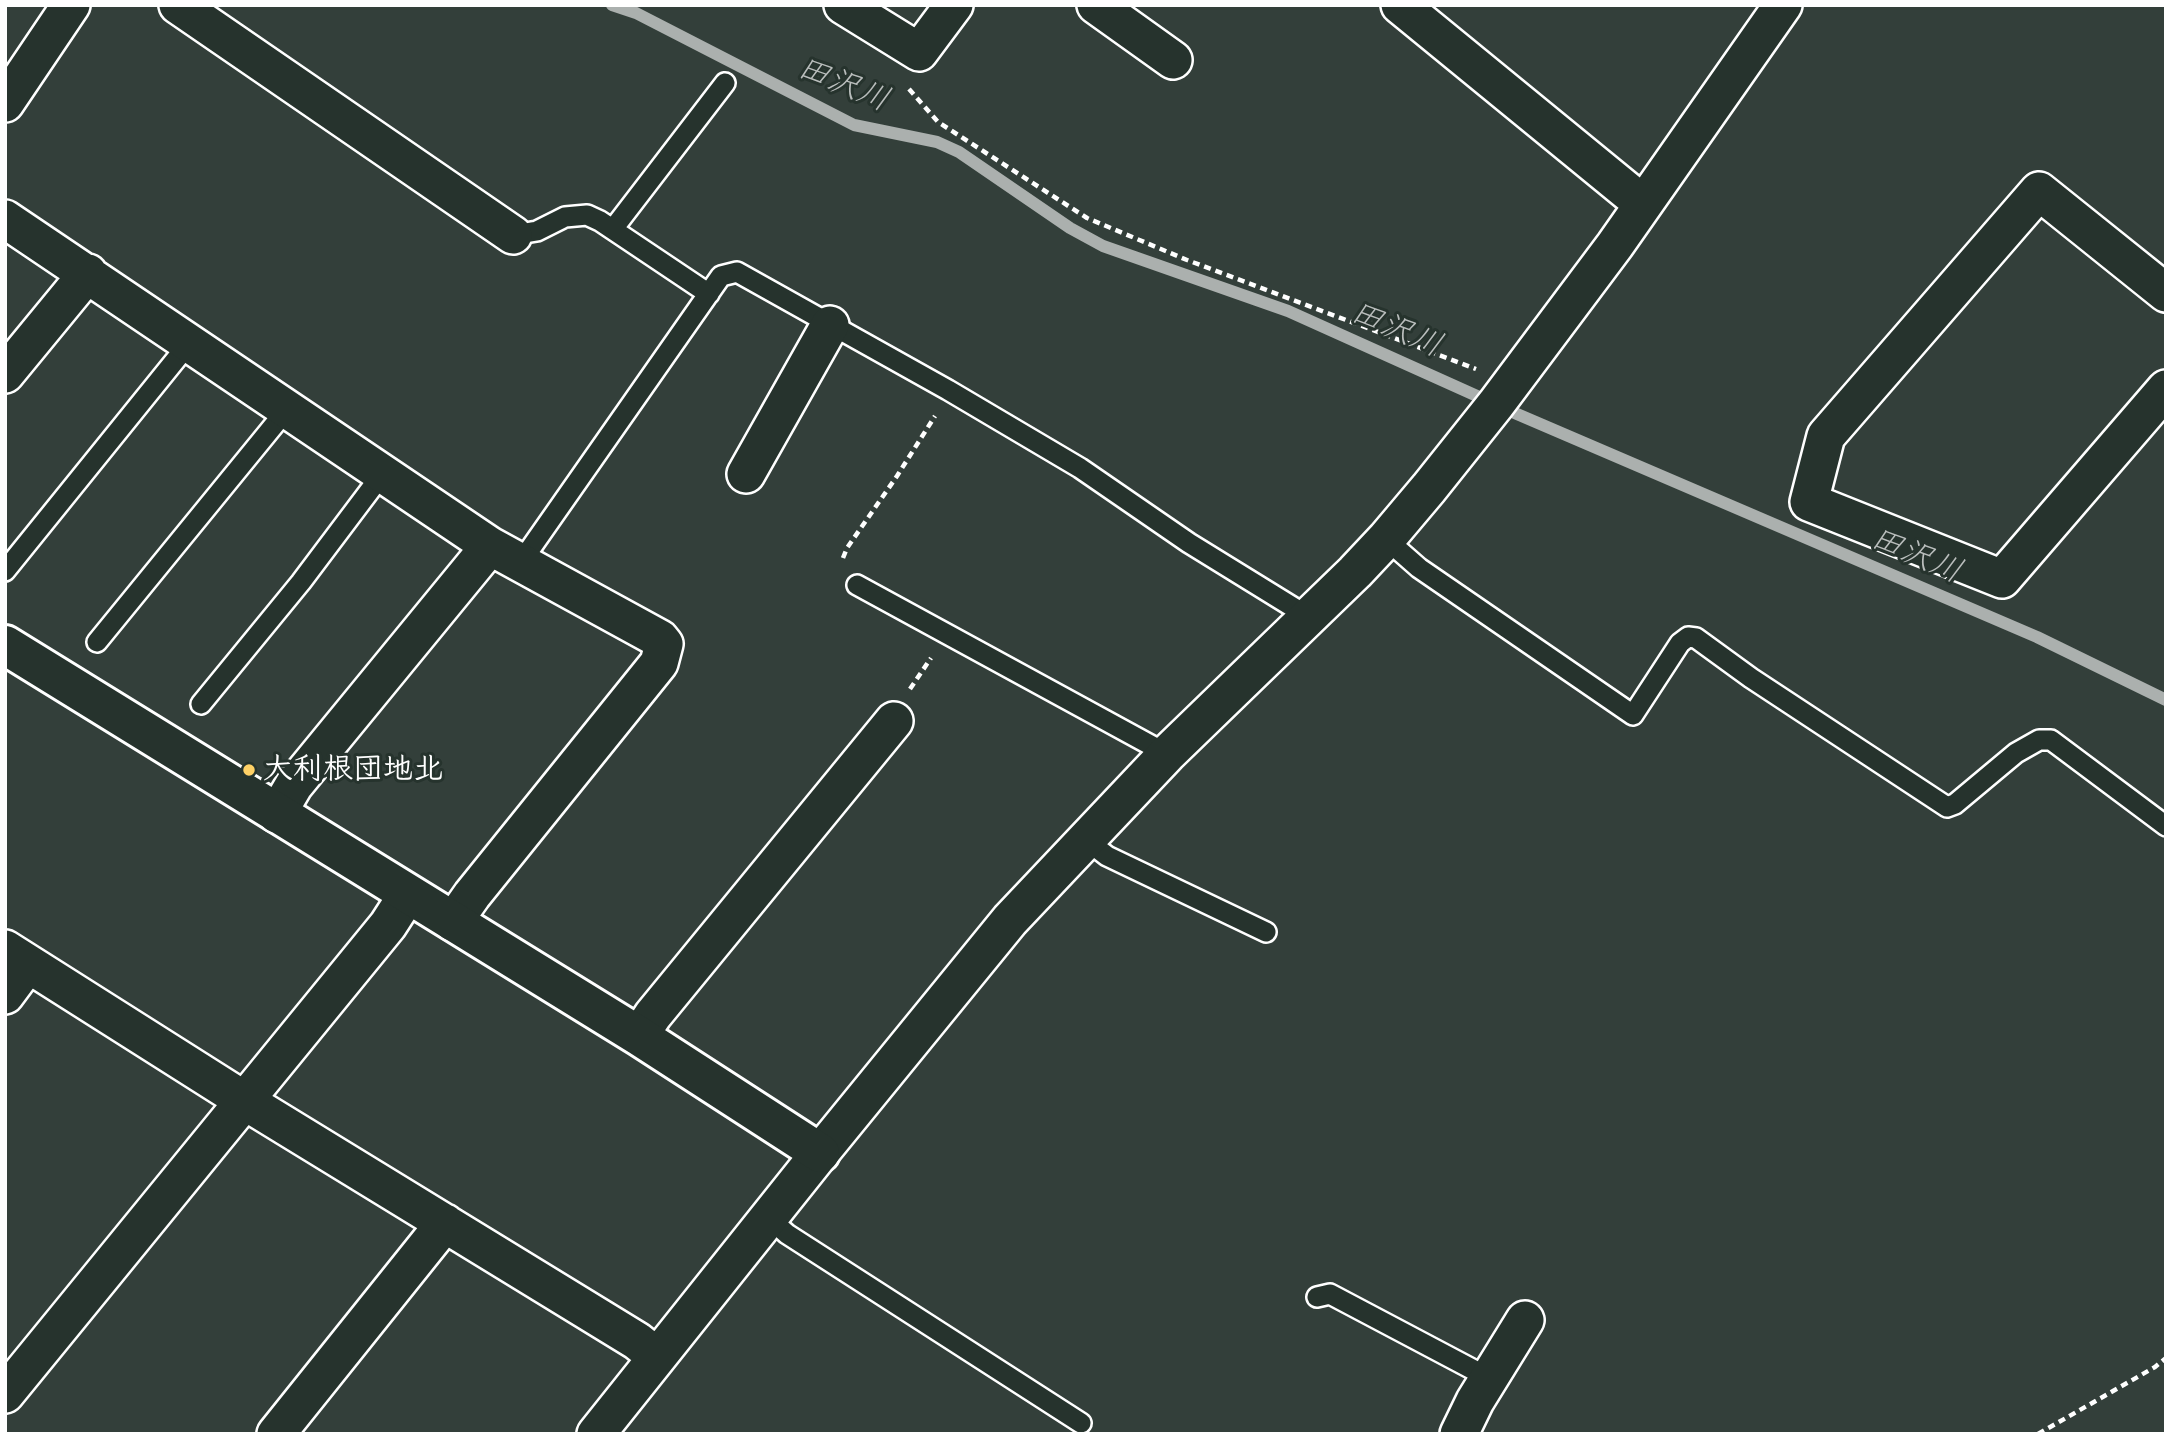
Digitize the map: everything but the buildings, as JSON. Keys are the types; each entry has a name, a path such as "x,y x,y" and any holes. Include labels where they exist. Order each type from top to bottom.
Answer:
{"street":[{"path":"5,103 71,5"},
{"path":"178,5 513,235"},
{"path":"843,5 919,52 954,5"},
{"path":"1096,5 1173,60"},
{"path":"1400,5 1643,204"},
{"path":"596,1434 768,1217 1010,920 1167,754 1386,540 1511,383 1643,204 1783,5"},
{"path":"2166,293 2039,191 1826,436 1809,502 2002,579 2166,389"},
{"path":"5,219 505,554 664,643 659,663 453,922"},
{"path":"5,374 88,273"},
{"path":"746,474 830,325"},
{"path":"276,814 294,785 505,554"},
{"path":"5,645 639,1036 820,1153"},
{"path":"639,1036 653,1015 894,721"},
{"path":"5,1394 388,925 408,894"},
{"path":"5,995 17,956 245,1101 636,1341 657,1357"},
{"path":"276,1434 445,1223"},
{"path":"1459,1434 1467,1415 1525,1320"}],"lane":[{"path":"613,229 725,83"},
{"path":"513,235 537,231 565,217 587,215 613,229 709,294"},
{"path":"505,554 721,276 737,272 948,390 1080,468 1189,543 1296,609 1306,620"},
{"path":"5,571 190,342"},
{"path":"97,642 288,408"},
{"path":"201,704 302,582 383,473"},
{"path":"1386,540 1419,568 1633,715 1680,643 1688,637 1696,639 1947,807 1955,804 2016,753 2039,740 2051,740 2166,826"},
{"path":"857,585 1167,754"},
{"path":"1085,839 1107,856 1266,932"},
{"path":"768,1217 787,1234 1081,1423"},
{"path":"1317,1297 1330,1294 1489,1378"}],"path":[{"path":"898,40 889,57 895,72 938,122 1087,218 1187,260 1511,383"},
{"path":"857,585 844,577 839,567 847,548 932,422 948,390"},
{"path":"894,721 921,670 940,648 953,638"},
{"path":"2038,1434 2155,1367 2166,1357"}],"waterway":[{"name":"田沢川","path":"612,5 636,13 854,125 937,142 959,152 1070,228 1103,246 1288,311 1517,414 2037,637 2166,700"}],"place":[{"name":"大利根団地北","path":"249,770"}]}
